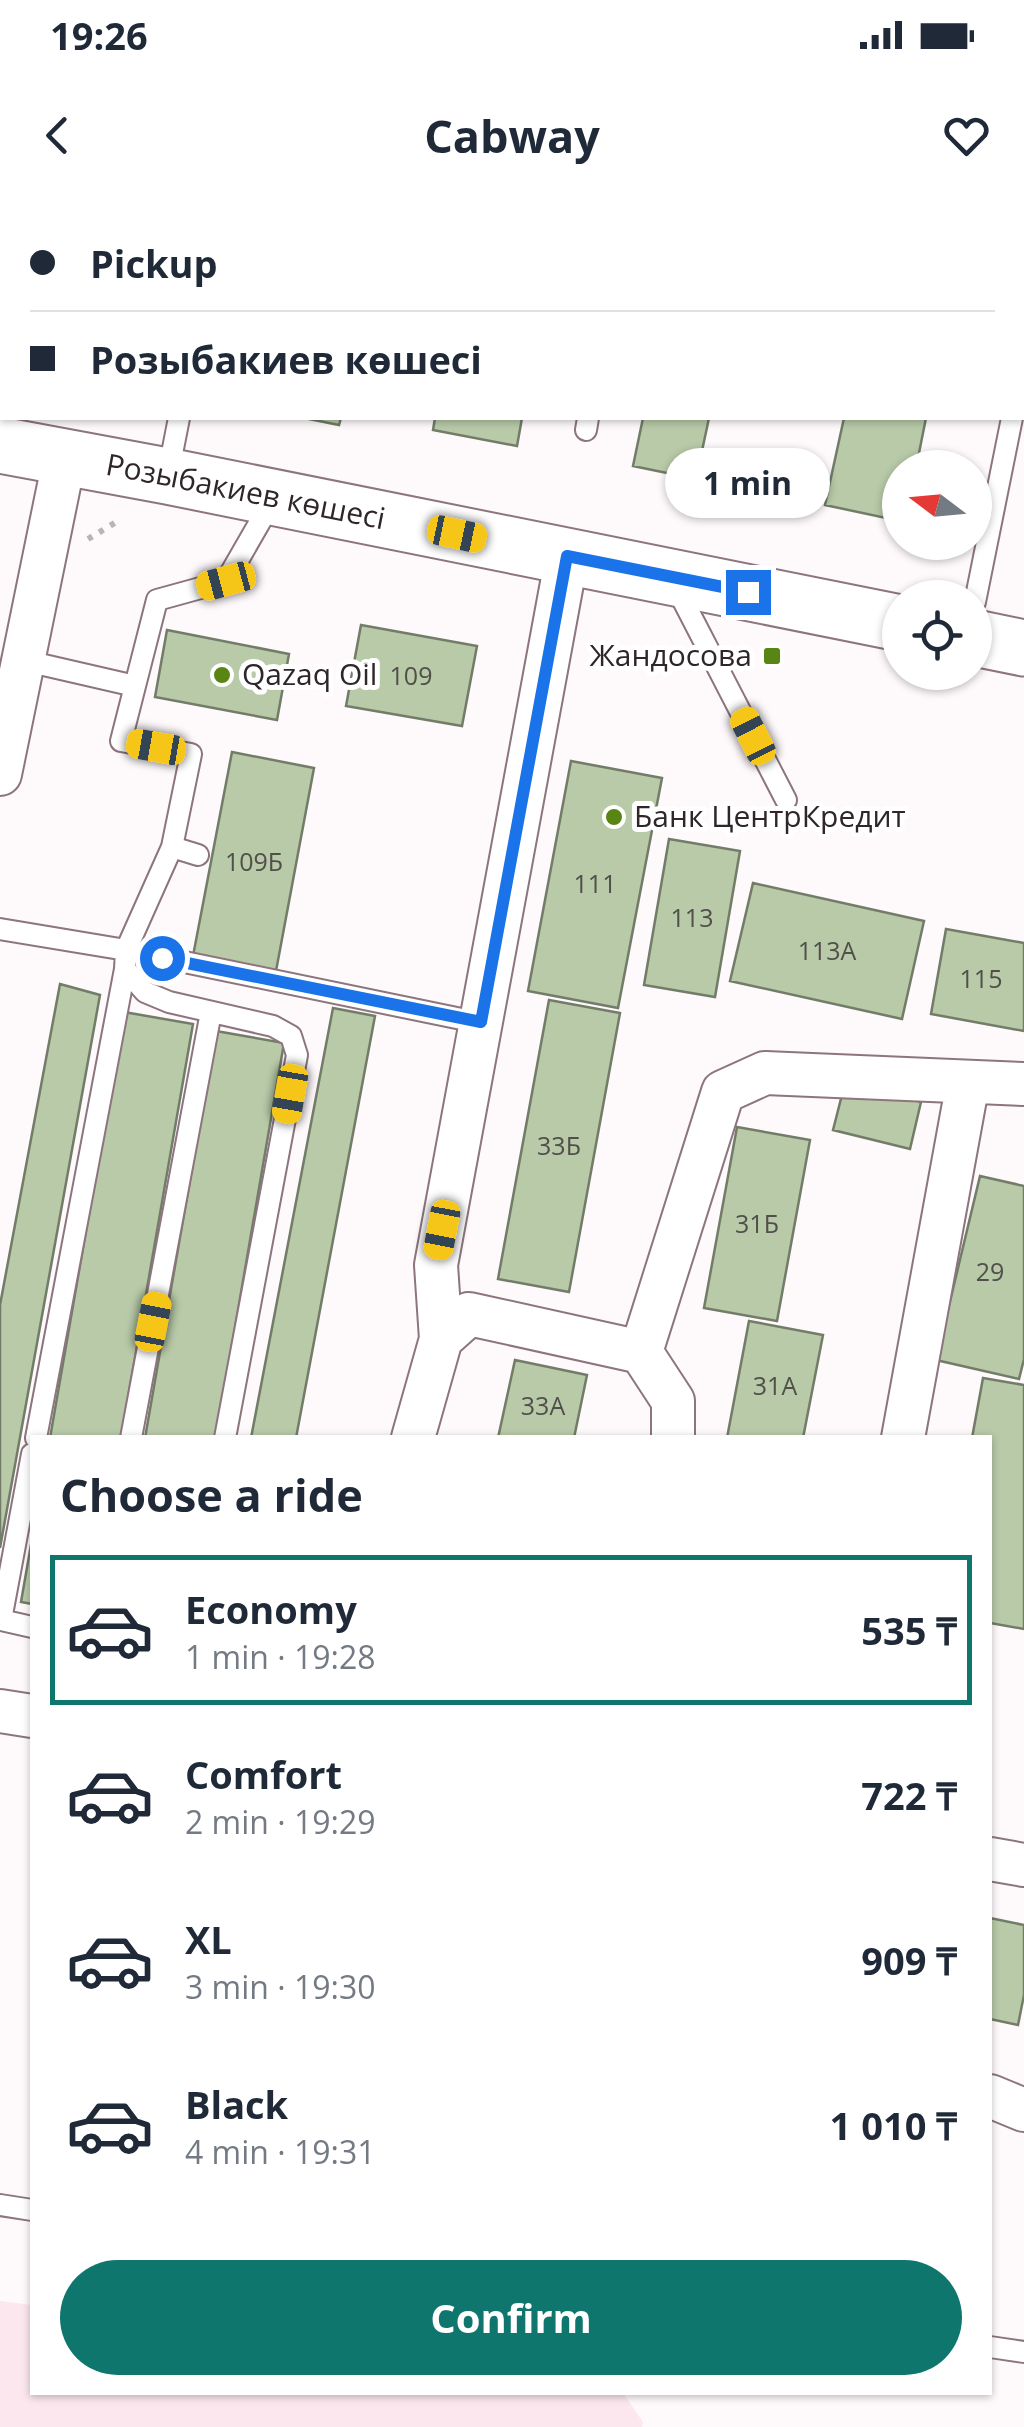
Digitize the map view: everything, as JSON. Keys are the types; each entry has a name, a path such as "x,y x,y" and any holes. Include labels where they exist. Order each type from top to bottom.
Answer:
{"main road":[{"name":"Розыбакиев көшесі","path":"0,445 882,619"},
{"path":"992,641 1024,648"}],"street":[{"path":"0,774 65,456"},
{"path":"414,1435 441,1338 436,1265 567,556"},
{"path":"642,1352 723,1092 764,1073 1024,1084"},
{"path":"905,1435 968,1082"},
{"path":"441,1338 469,1314 642,1352 673,1402 674,1435"},
{"path":"0,1711 30,1716"},
{"path":"992,1859 1024,1865"},
{"path":"992,2097 1024,2110"}],"lane":[{"path":"167,476 179,420"},
{"path":"979,580 1012,420"},
{"path":"37,1435 126,960 172,847 191,754 122,741 157,600 226,581 274,497"},
{"path":"670,577 786,800"},
{"path":"22,660 136,686"},
{"path":"172,847 198,854"},
{"path":"0,929 126,960 481,1022"},
{"path":"126,960 144,992 169,1002 273,1026 291,1036 297,1056 226,1435"},
{"path":"132,1435 211,1012"},
{"path":"30,1465 1,1620 30,1627"},
{"path":"0,2205 30,2210"},
{"path":"992,2347 1024,2352"}],"path":[{"path":"81,554 86,540 118,521"}],"shaded area":[{"path":"0,2301 30,2305 30,2395 624,2395 643,2422 642,2427 0,2427"}],"building":[{"path":"314,420 340,420 339,425"},
{"path":"435,420 522,420 517,446 433,430"},
{"path":"643,420 709,420 696,479 633,466"},
{"path":"844,420 926,420 920,450 882,450 882,517 825,505"},
{"path":"361,625 477,646 462,726 346,706"},
{"name":"Qazaq Oil","path":"167,630 289,654 277,720 155,697"},
{"path":"232,752 314,768 276,971 193,956"},
{"path":"571,761 662,778 618,1008 528,991"},
{"path":"669,839 740,851 715,997 644,985"},
{"path":"753,883 924,921 902,1019 730,981"},
{"path":"946,929 1024,943 1024,1031 931,1014"},
{"path":"60,984 100,995 0,1548 0,1305"},
{"path":"549,1000 620,1013 569,1292 498,1279"},
{"path":"333,1008 375,1016 297,1435 252,1435"},
{"path":"124,1012 193,1024 122,1435 51,1435"},
{"path":"216,1031 284,1043 217,1435 146,1435"},
{"path":"845,1083 921,1102 910,1149 833,1130"},
{"path":"737,1127 810,1140 777,1321 704,1308"},
{"path":"980,1176 1024,1186 1024,1359 1019,1379 936,1360"},
{"path":"749,1321 823,1335 804,1435 728,1435"},
{"path":"515,1360 587,1375 575,1435 499,1435"},
{"path":"983,1378 1024,1385 1024,1629 992,1623 992,1435 973,1435"},
{"path":"30,1550 30,1604 21,1602"},
{"path":"992,1918 1024,1925 1024,1995 1018,2025 992,2019"}],"place":[{"name":"Жандосова","path":"772,656"},
{"name":"Qazaq Oil","path":"222,675"},
{"name":"Банк ЦентрКредит","path":"614,817"}],"route":[{"path":"162,958 481,1022 567,556 748,592"}]}
